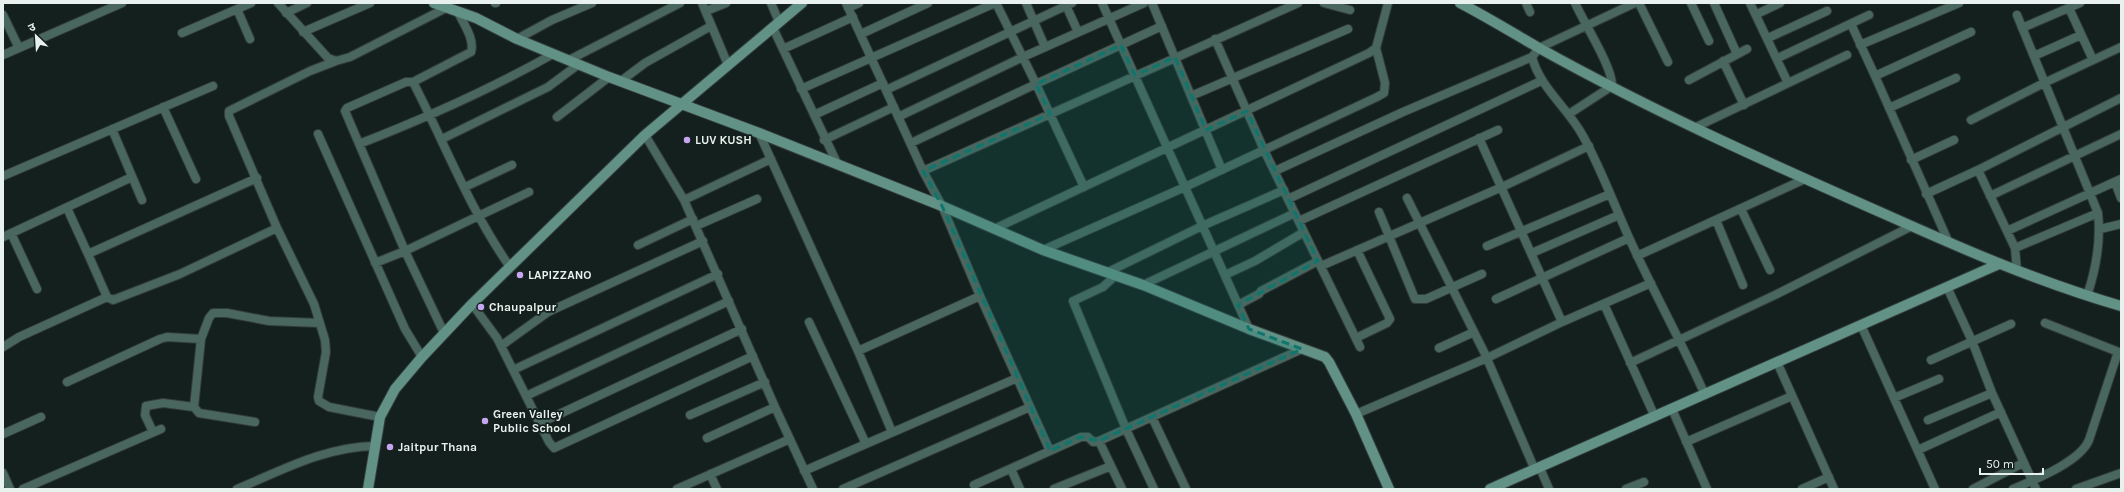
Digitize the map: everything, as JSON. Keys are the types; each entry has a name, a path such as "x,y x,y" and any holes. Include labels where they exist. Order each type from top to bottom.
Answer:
{"street":[{"path":"3,55 122,3"},
{"path":"182,33 251,3"},
{"path":"278,3 328,58 336,61"},
{"path":"286,13 306,3"},
{"path":"303,32 370,3"},
{"path":"434,3 476,18 517,39 609,77 759,133 942,206 1043,250 1143,284 1249,329 1325,358 1329,362 1356,414 1389,489"},
{"path":"517,39 552,20 592,3"},
{"path":"442,139 548,87 574,62 680,3"},
{"path":"702,3 728,65"},
{"path":"706,11 726,3"},
{"path":"771,3 783,49 824,140 837,164"},
{"path":"368,489 380,417 395,389 422,357 472,304 645,135 802,3"},
{"path":"859,3 847,5 923,171 942,206 980,296 1050,451"},
{"path":"861,34 928,3"},
{"path":"801,89 995,3 1023,57 1084,187"},
{"path":"1026,3 1045,47"},
{"path":"1102,3 1249,329"},
{"path":"898,117 1023,57 1144,3"},
{"path":"1152,3 1222,170"},
{"path":"923,171 1298,3"},
{"path":"1324,3 1350,10"},
{"path":"1043,250 1222,170 1384,93 1385,83 1376,48 1388,3"},
{"path":"1460,3 1539,48 1612,86 1805,179 1999,264 2087,296 2121,306"},
{"path":"1526,3 1530,12"},
{"path":"1575,3 1585,26 1608,67 1612,79 1612,86"},
{"path":"1275,171 1403,112 1532,57 1539,48 1635,3"},
{"path":"1639,3 1668,62"},
{"path":"1691,3 1709,41"},
{"path":"1714,3 1737,54"},
{"path":"1750,3 1778,58 1788,83"},
{"path":"1756,14 1780,3"},
{"path":"1860,44 1959,3"},
{"path":"2022,28 2080,3"},
{"path":"814,115 1010,31 1068,4 1078,32"},
{"path":"380,417 329,407 319,401 318,397 326,352 320,323 314,304 277,228 228,111 310,71 350,57 446,8"},
{"path":"2070,8 2093,60"},
{"path":"237,9 250,38"},
{"path":"1768,38 1827,11"},
{"path":"444,333 405,251 382,192 346,117 347,108 392,88 413,82 471,52 472,47 470,39 458,12"},
{"path":"3,15 19,48"},
{"path":"1778,58 1869,15"},
{"path":"2017,16 2091,192 2098,213 2100,229 2095,271 2087,296"},
{"path":"783,49 853,17"},
{"path":"1851,24 1949,243"},
{"path":"621,81 645,63 711,26"},
{"path":"911,143 1162,26"},
{"path":"1191,96 1348,29"},
{"path":"1875,76 1971,32"},
{"path":"2034,56 2081,34"},
{"path":"1215,39 1264,150 1360,347"},
{"path":"1971,120 2044,83 2121,47"},
{"path":"994,229 1247,112 1369,53 1376,48"},
{"path":"1688,80 1747,49"},
{"path":"359,144 431,116 518,74 554,54"},
{"path":"1696,127 1847,55"},
{"path":"1532,57 1541,80 1569,114 1589,146 1637,256 1679,339 1705,395"},
{"path":"1723,61 1744,105"},
{"path":"557,117 609,77"},
{"path":"1889,108 1956,78"},
{"path":"1288,199 1541,80"},
{"path":"413,82 491,241 510,267"},
{"path":"3,176 213,86"},
{"path":"1569,114 1612,86"},
{"path":"1926,194 1978,170 2121,98"},
{"path":"163,107 196,179"},
{"path":"824,140 894,107"},
{"path":"112,129 142,200"},
{"path":"1299,221 1498,130"},
{"path":"759,133 858,351 892,432"},
{"path":"318,134 405,329 422,357"},
{"path":"1990,196 2121,134"},
{"path":"645,135 684,200 742,329 774,407 813,489"},
{"path":"1480,138 1562,322"},
{"path":"1911,160 1954,140"},
{"path":"1238,305 1259,294 1261,290 1319,263 1357,250 1502,187 1589,146"},
{"path":"684,200 771,159"},
{"path":"465,187 512,165"},
{"path":"1978,170 2015,248 2017,271"},
{"path":"3,237 132,177"},
{"path":"88,254 257,178"},
{"path":"1637,256 1805,179"},
{"path":"2007,231 2118,181 2121,198"},
{"path":"1154,489 1126,428 1073,301 1103,287 1112,273 1202,226 1284,190"},
{"path":"375,263 405,251 529,192"},
{"path":"1487,246 1610,194"},
{"path":"1406,198 1417,223 1474,332 1537,469 1549,489"},
{"path":"638,245 757,199"},
{"path":"67,208 107,297 113,300 180,274 277,228"},
{"path":"1741,209 1770,270"},
{"path":"1378,212 1414,299 1426,298 1482,274"},
{"path":"1143,284 1295,213"},
{"path":"2015,248 2098,213"},
{"path":"1532,253 1619,215"},
{"path":"1716,220 1743,285"},
{"path":"2100,229 2121,224"},
{"path":"1630,363 1775,295 1912,226"},
{"path":"1225,275 1256,261 1304,232"},
{"path":"11,233 37,289"},
{"path":"1496,299 1629,238"},
{"path":"501,346 548,312 703,241"},
{"path":"1356,338 1387,323 1390,319 1357,250"},
{"path":"1490,489 1999,264"},
{"path":"513,370 718,274"},
{"path":"1356,414 1486,358 1562,322 1651,283"},
{"path":"1947,287 1972,341 1992,393 2036,489"},
{"path":"858,351 980,296"},
{"path":"3,347 19,337 107,297"},
{"path":"526,396 729,301"},
{"path":"472,304 491,328 551,446 554,448 753,356"},
{"path":"1604,304 1654,417"},
{"path":"194,407 201,339 209,318 213,313 217,312 269,321 320,323"},
{"path":"809,322 866,444"},
{"path":"2013,489 2067,461 2084,449 2089,440 2120,353 2045,323"},
{"path":"1931,360 2011,324"},
{"path":"1861,325 1935,489"},
{"path":"540,423 742,329"},
{"path":"1439,348 1474,332"},
{"path":"67,382 160,339 167,337 201,339"},
{"path":"974,485 1081,437 1088,437 1093,442 1099,441 1302,349"},
{"path":"1777,362 1834,489"},
{"path":"804,471 1017,378"},
{"path":"1894,398 1939,379"},
{"path":"690,415 765,382"},
{"path":"1928,420 1992,393"},
{"path":"1686,442 1792,396"},
{"path":"23,489 157,430 145,415 146,406 163,403 194,407 199,413 255,422"},
{"path":"706,438 774,407"},
{"path":"843,489 1030,407"},
{"path":"1672,409 1707,489"},
{"path":"1918,450 2001,412"},
{"path":"3,434 41,417"},
{"path":"1152,417 1186,489"},
{"path":"677,489 790,439"},
{"path":"1099,441 1122,489"},
{"path":"237,489 328,452 356,446 375,446"},
{"path":"1973,489 2023,463"},
{"path":"1054,489 1111,466"},
{"path":"1011,469 1019,489"},
{"path":"3,473 10,489"},
{"path":"2076,489 2121,473"},
{"path":"710,474 717,489"},
{"path":"1802,489 1829,477"},
{"path":"1626,489 1644,482"}],"highlighted area":[{"path":"1121,45 1135,75 1175,57 1206,130 1247,111 1318,261 1238,305 1249,329 1302,349 1099,441 1081,437 1050,451 942,206 923,171 1050,114 1036,84"}],"place":[{"name":"LUV KUSH","path":"687,140"},
{"name":"LAPIZZANO","path":"520,275"},
{"name":"Chaupalpur","path":"481,307"},
{"name":"Green Valley Public School","path":"485,421"},
{"name":"Jaitpur Thana","path":"390,447"}]}
